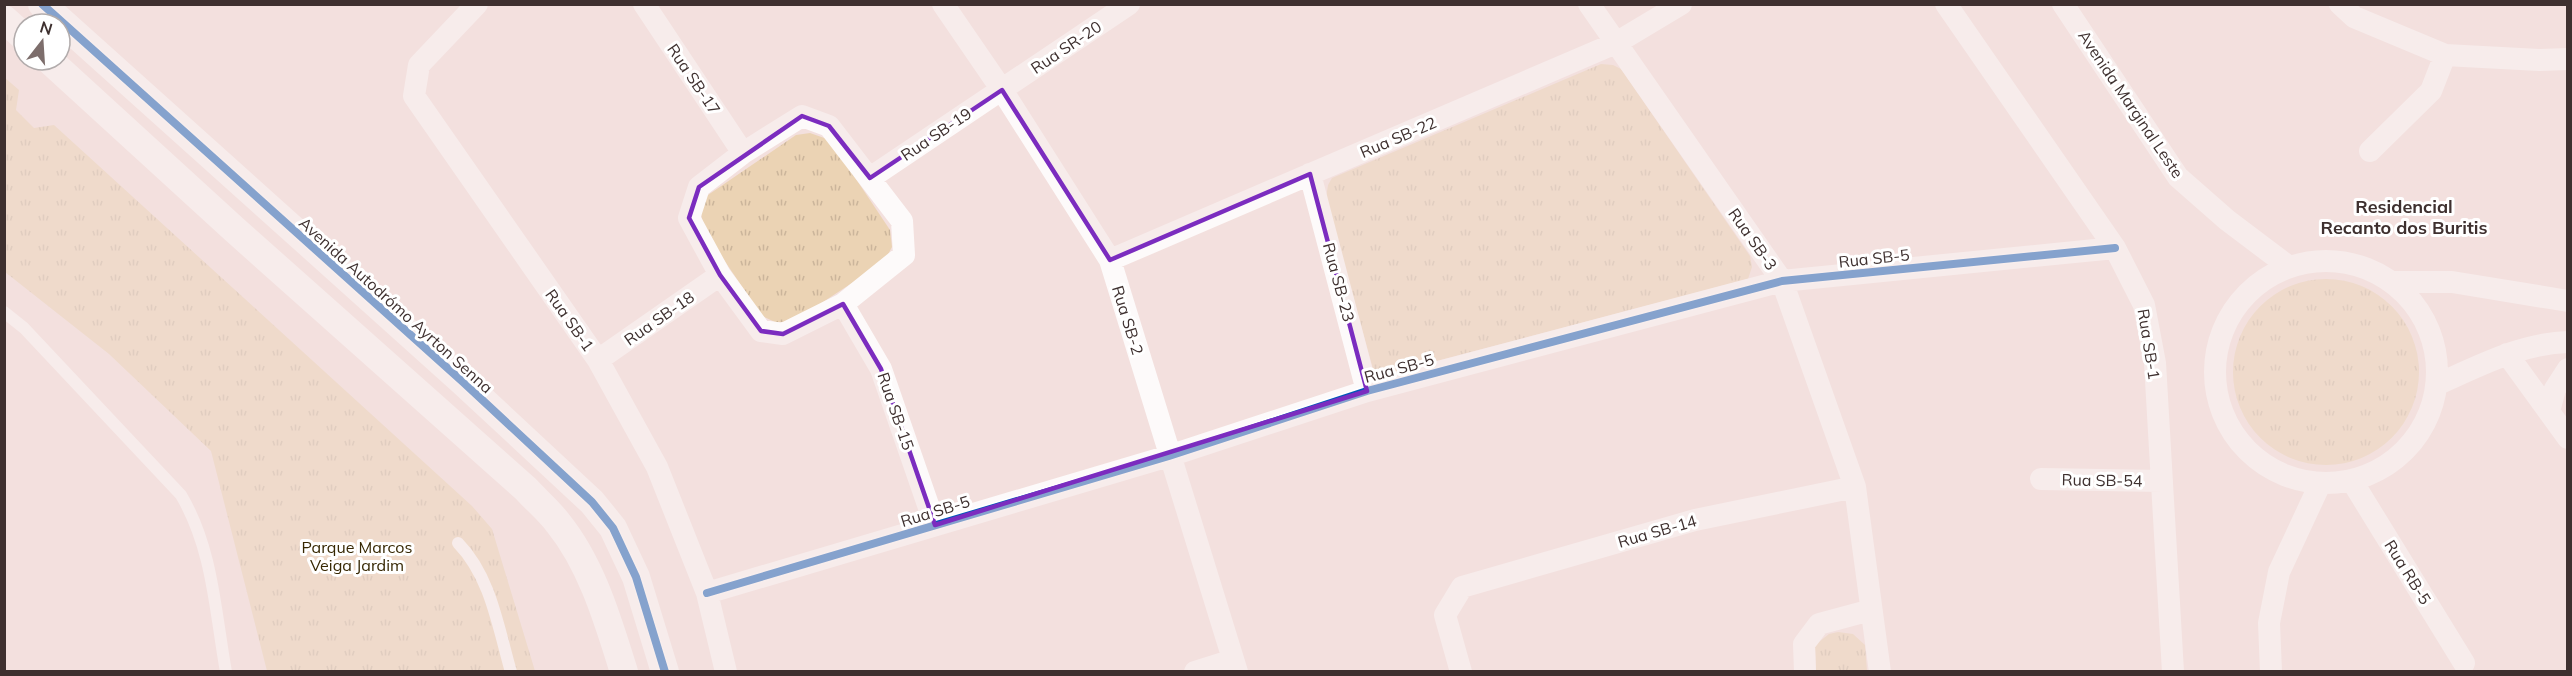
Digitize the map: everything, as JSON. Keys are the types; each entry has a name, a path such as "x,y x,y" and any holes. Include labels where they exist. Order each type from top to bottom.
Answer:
{"street":[{"name":"Avenida Autodrómo Ayrton Senna","path":"42,4 463,382 599,511 613,528 636,577 665,672"},
{"name":"Rua SB-1","path":"477,4 418,65 414,96 598,360 657,467 707,593 726,672"},
{"name":"Rua SB-17","path":"644,4 743,153"},
{"name":"Rua SB-2","path":"943,4 1002,90 1110,260 1235,666"},
{"name":"Rua SR-20","path":"1002,90 1129,4"},
{"name":"Rua SB-3","path":"1589,4 1782,281 1855,487 1880,672"},
{"name":"Rua SB-22","path":"1110,260 1616,43 1681,4"},
{"name":"Rua SB-1","path":"1946,4 2115,248 2144,305 2155,363 2173,672"},
{"name":"Avenida Marginal Leste","path":"2063,4 2178,177 2227,220 2288,266"},
{"path":"2340,4 2354,17 2445,55 2540,60 2568,59"},
{"path":"2370,151 2431,91 2445,55"},
{"path":"62,72 236,231 526,489 558,523 584,565 608,620 624,672"},
{"name":"Rua SB-19","path":"870,178 1002,90"},
{"path":"802,116 829,126 870,178 902,221 903,255 843,304 783,334 761,331 720,275 689,218 699,187 743,153 802,116"},
{"name":"Rua SB-23","path":"1310,174 1367,391"},
{"path":"236,231 264,204"},
{"name":"Rua SB-5","path":"707,593 1169,456 1367,391 1782,281 2115,248"},
{"path":"2324,260 2360,265 2392,282 2419,310 2435,345 2438,384 2429,417 2410,446 2384,468 2352,482 2320,484 2283,476 2250,455 2226,425 2214,388 2215,350 2229,314 2254,285 2288,266 2324,260"},
{"name":"Rua SB-18","path":"598,360 720,275"},
{"path":"2392,282 2452,282 2568,302"},
{"name":"Rua SB-15","path":"843,304 881,369 935,525"},
{"path":"2438,384 2507,354 2545,342 2568,342"},
{"path":"2507,354 2568,438"},
{"path":"2549,411 2555,389 2568,369"},
{"name":"Rua SB-54","path":"2042,479 2162,482"},
{"name":"Rua RB-5","path":"2352,482 2464,663"},
{"path":"2271,672 2269,623 2279,572 2320,484"},
{"name":"Rua SB-14","path":"1461,672 1445,615 1462,588 1695,520 1855,487"},
{"path":"1805,672 1804,644 1819,624 1871,610"},
{"path":"1195,672 1235,666"}],"lane":[{"path":"4,312 24,328 181,495 197,525 208,557 226,672"},
{"path":"458,543 475,561 483,578 511,672"}],"highlighted area":[{"path":"1002,90 1110,260 1310,174 1367,391 935,525 881,369 843,304 783,334 761,331 720,275 689,218 699,187 802,116 829,126 870,178"}],"green space":[{"path":"1601,64 1613,65 1621,69 1750,256 1752,267 1748,279 1380,376 1373,369 1326,198 1328,185 1332,178"},
{"name":"Parque Marcos Veiga Jardim","path":"4,77 19,90 16,110 34,128 54,125 472,506 492,529 535,671 267,671 211,451 109,354 5,272"},
{"path":"810,133 830,140 890,230 892,247 884,262 791,323 775,322 762,316 705,232 701,214 705,197 796,135"},
{"path":"2326,279 2361,286 2392,306 2412,337 2419,372 2412,407 2392,438 2361,458 2326,465 2291,458 2260,438 2240,407 2233,372 2240,337 2260,306 2291,286"},
{"path":"1838,632 1853,634 1865,645 1867,671 1816,671 1815,645 1829,634"}],"cycle path":[{"path":"42,4 463,382 592,502 613,528 636,577 665,672"},
{"path":"707,593 1169,456 1367,391 1782,281 2115,248"}],"district":[{"name":"Residencial Recanto dos Buritis","path":"2404,216"}]}
